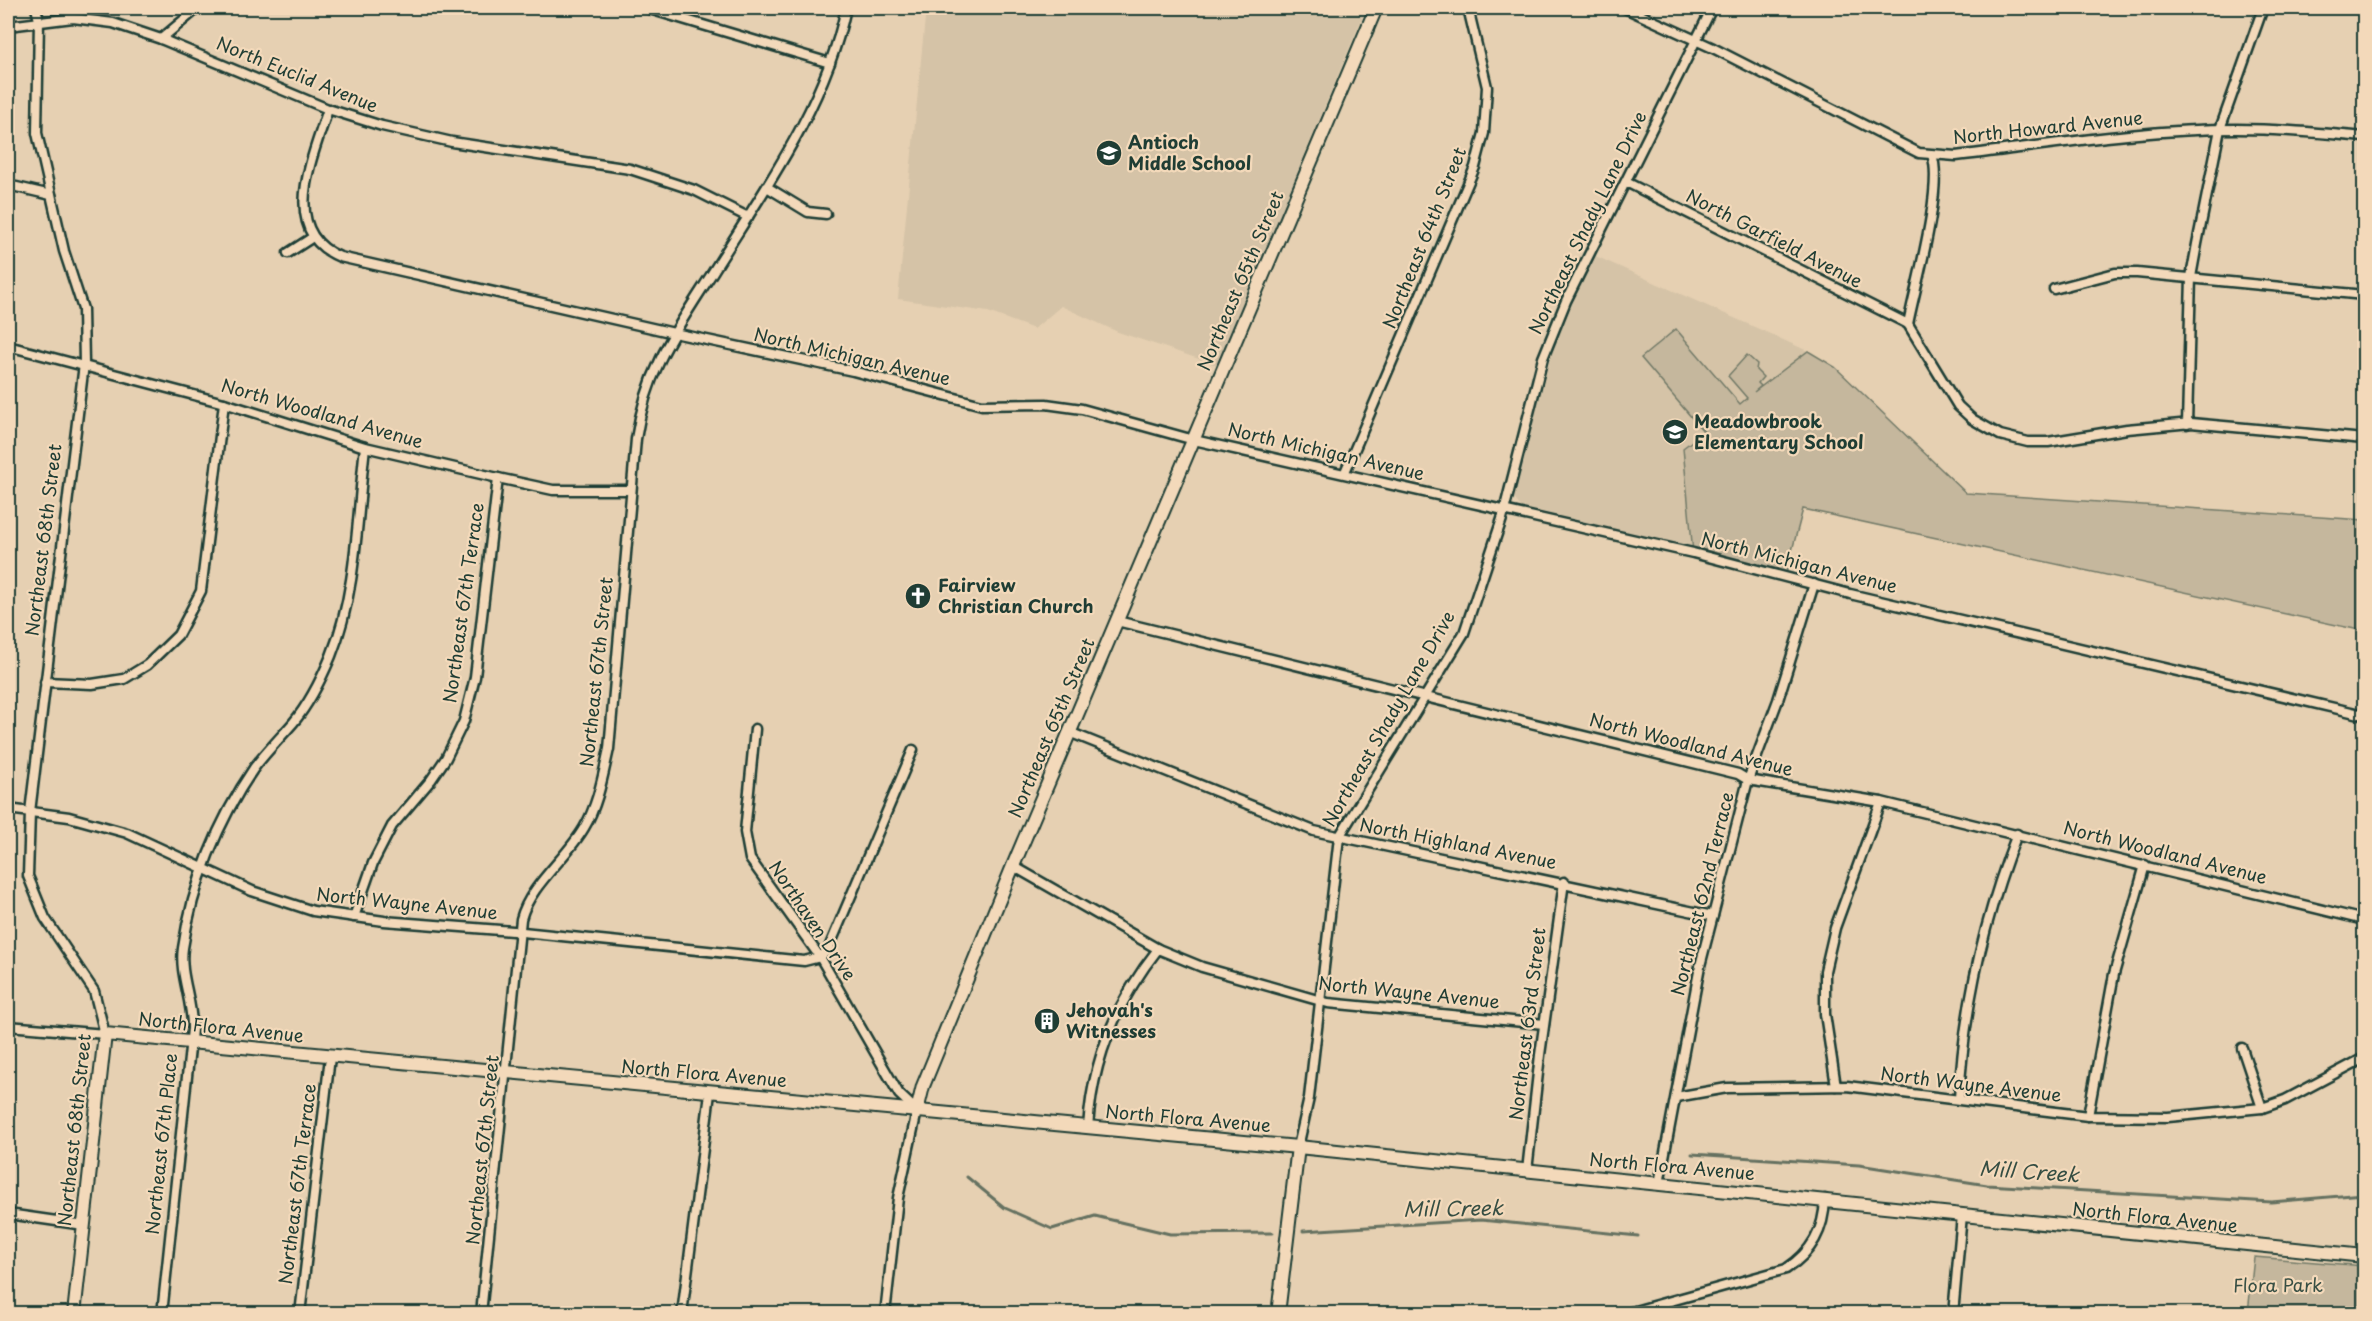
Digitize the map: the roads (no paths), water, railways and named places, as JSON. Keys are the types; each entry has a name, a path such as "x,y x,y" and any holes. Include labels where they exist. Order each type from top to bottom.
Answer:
{"street":[{"name":"Northeast 68th Street","path":"36,8 39,20 37,133 64,251 83,309 84,364 30,812 28,876 45,918 94,991 105,1034 74,1314"},
{"path":"161,39 198,8"},
{"path":"645,8 830,63"},
{"name":"Northeast 67th Street","path":"481,1314 521,919 528,900 585,828 602,779 612,717 631,490 642,403 654,368 674,333 800,132 830,63 846,8"},
{"name":"Northeast 65th Street","path":"885,1314 898,1197 923,1086 1013,866 1376,8"},
{"name":"Northeast 64th Street","path":"1345,472 1475,167 1484,133 1487,87 1468,8"},
{"name":"North Howard Avenue","path":"1625,8 1696,41 1919,153 1956,156 2138,135 2220,129 2282,129 2364,137"},
{"name":"Northeast Shady Lane Drive","path":"1278,1314 1298,1147 1309,1098 1339,837 1464,633 1504,511 1543,358 1566,301 1712,8"},
{"path":"2187,423 2191,277 2220,129 2262,8"},
{"name":"North Euclid Avenue","path":"8,26 39,20 93,19 161,39 328,109 415,135 630,169 694,190 748,217"},
{"path":"288,253 313,237 304,219 305,189 328,109"},
{"path":"1932,155 1936,165 1934,190 1908,324 1958,406 1972,419 2000,435 2028,442 2048,442 2127,429 2187,423 2364,439"},
{"name":"North Garfield Avenue","path":"1626,182 1908,324"},
{"path":"8,185 51,195"},
{"path":"767,187 808,212 826,214"},
{"name":"North Michigan Avenue","path":"313,237 322,247 340,257 674,333 878,376 982,405 1064,405 1194,440 1345,472 1504,511 1703,555 1814,584 2364,714"},
{"path":"2054,289 2115,273 2191,277 2364,296"},
{"name":"North Woodland Avenue","path":"8,346 84,364 224,403 365,447 498,478 553,490 631,490"},
{"path":"45,682 92,684 124,679 147,665 178,635 201,591 224,403"},
{"name":"Northeast 67th Place","path":"162,1314 192,1016 184,973 183,948 204,868 228,809 255,767 309,700 331,655 341,624 349,583 365,447"},
{"name":"Northeast 67th Terrace","path":"354,917 373,863 392,826 431,780 446,758 464,722 478,656 498,478"},
{"name":"Northeast 62nd Terrace","path":"1659,1184 1700,966 1748,780 1778,700 1814,584"},
{"name":"North Woodland Avenue","path":"1117,621 1738,774 1748,780 1881,802 2364,920"},
{"name":"Northaven Drive","path":"755,729 745,832 748,852 757,870 820,957 899,1094 917,1111"},
{"name":"North Highland Avenue","path":"1070,732 1314,831 1564,882 1713,916"},
{"path":"820,957 828,950 913,750"},
{"path":"1836,1086 1825,1014 1826,971 1835,928 1881,802"},
{"name":"North Wayne Avenue","path":"8,809 69,817 128,833 252,891 294,907 354,917 804,961 820,957"},
{"path":"1959,1099 1964,1027 1978,953 1999,881 2017,834"},
{"name":"North Wayne Avenue","path":"1013,866 1158,949 1202,967 1321,1002 1544,1024"},
{"path":"2088,1116 2112,985 2145,866"},
{"name":"Northeast 63rd Street","path":"1527,1171 1544,1024 1564,882"},
{"path":"1088,1128 1090,1091 1107,1036 1132,986 1158,949"},
{"name":"North Flora Avenue","path":"8,1026 1298,1147 1825,1199 2255,1247 2364,1256"},
{"path":"2242,1048 2262,1108"},
{"name":"Northeast 67th Terrace","path":"300,1314 330,1057"},
{"name":"North Wayne Avenue","path":"1676,1097 1726,1088 1836,1086 2088,1116 2168,1117 2262,1108 2285,1100 2364,1058"},
{"path":"682,1314 710,1093"},
{"path":"1624,1314 1786,1269 1797,1262 1814,1243 1822,1226 1825,1199"},
{"path":"8,1214 84,1225"},
{"path":"1953,1314 1962,1215"}],"waterway":[{"name":"Mill Creek","path":"1692,1154 1859,1165 1987,1185 2271,1202 2364,1194"},
{"name":"Mill Creek","path":"967,1177 1005,1208 1052,1229 1095,1216 1170,1234 1273,1233"},
{"name":"Mill Creek","path":"1303,1231 1481,1220 1638,1236"}],"place":[{"name":"Antioch Middle School","path":"1109,153"},
{"name":"Meadowbrook Elementary School","path":"1675,432"},
{"name":"Fairview Christian Church","path":"918,596"},
{"name":"Jehovah's Witnesses","path":"1047,1021"}],"park label":[{"name":"Flora Park","path":"2278,1286"}]}
